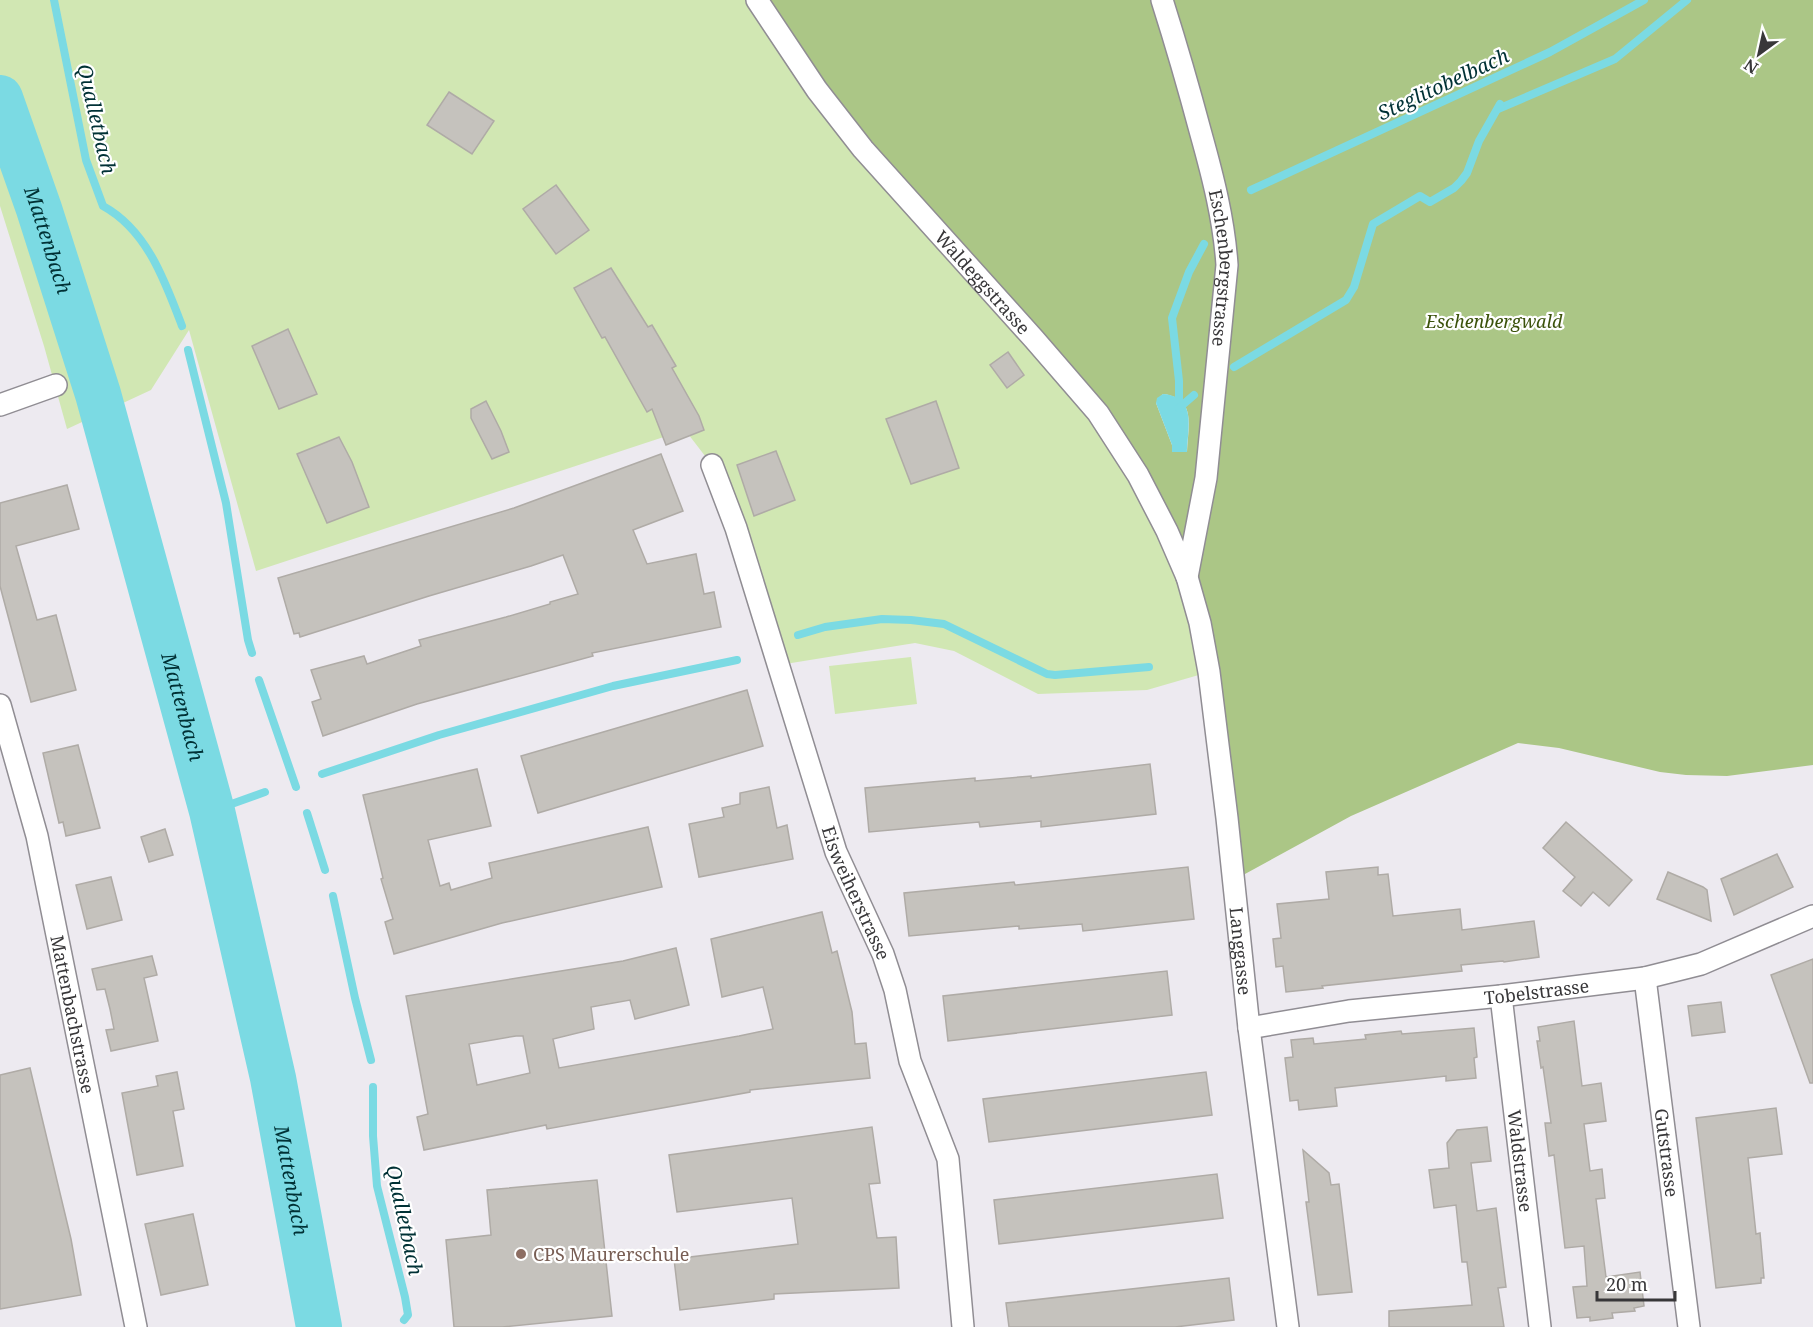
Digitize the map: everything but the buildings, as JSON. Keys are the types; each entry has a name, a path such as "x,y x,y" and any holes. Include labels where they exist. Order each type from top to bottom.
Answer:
{"street":[{"name":"Waldeggstrasse","path":"757,0 817,90 863,149 1098,413 1144,485 1188,577"},
{"name":"Eschenbergstrasse","path":"1162,0 1190,92 1216,192 1227,265 1206,478 1188,577"},
{"path":"0,405 56,386"},
{"name":"Eisweiherstrasse","path":"711,465 736,528 836,852 886,963 898,999 910,1061 948,1159 963,1327"},
{"name":"Langgasse","path":"1188,577 1209,672 1249,1028 1287,1327"},
{"name":"Mattenbachstrasse","path":"0,705 37,836 136,1327"},
{"name":"Tobelstrasse","path":"1249,1028 1349,1011 1501,996 1645,978 1701,964 1813,915"},
{"name":"Gutstrasse","path":"1645,978 1689,1327"},
{"name":"Waldstrasse","path":"1501,996 1540,1327"}],"green space":[{"path":"0,0 757,0 1080,390 1154,504 1209,672 1147,690 1038,694 954,651 915,643 779,665 712,465 685,430 256,571 189,330 151,390 67,429 44,346 0,206"},
{"name":"Eschenbergwald","path":"757,0 1813,0 1813,765 1727,776 1686,775 1660,772 1559,748 1518,743 1351,816 1234,880 1200,623 1138,475 964,261","holes":["1163,394 1174,397 1186,407 1188,415 1187,452 1172,452 1172,445 1156,403"]},
{"path":"911,657 917,704 835,714 829,666"}],"water":[{"path":"1163,394 1174,396 1186,407 1189,423 1187,452 1172,452 1172,445 1156,403 1157,398"}],"waterway":[{"name":"Qualletbach","path":"54,0 86,160 103,206 132,229 153,258 182,326"},
{"name":"Steglitobelbach","path":"1251,190 1550,52 1644,0"},
{"path":"1498,109 1615,59 1687,0"},
{"name":"Mattenbach","path":"0,98 39,209 98,394 212,811 273,1078 319,1327"},
{"path":"1234,367 1346,300 1354,287 1373,224 1420,196 1430,202 1454,188 1467,173 1479,141 1500,104"},
{"name":"Steglitobelbach","path":"1179,408 1179,381 1172,318 1189,272 1204,244"},
{"name":"Mattenbach","path":"60,276 64,271"},
{"name":"Qualletbach","path":"188,350 226,503 252,653"},
{"path":"1179,408 1194,395"},
{"path":"798,635 825,627 882,619 911,620 944,624 1047,674 1149,667"},
{"path":"322,774 439,735 613,686 737,660"},
{"name":"Qualletbach","path":"259,680 296,787"},
{"path":"212,811 265,792"},
{"name":"Qualletbach","path":"307,813 325,870"},
{"name":"Qualletbach","path":"333,896 371,1060"},
{"name":"Qualletbach","path":"373,1087 373,1136 377,1186 405,1297 408,1315 404,1320"}],"place":[{"name":"CPS Maurerschule","path":"521,1254"}]}
